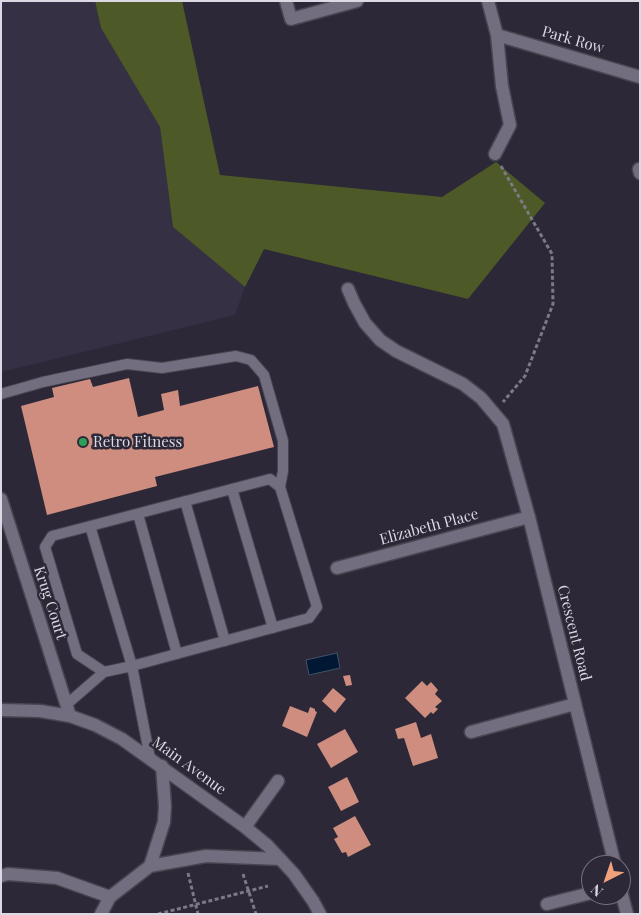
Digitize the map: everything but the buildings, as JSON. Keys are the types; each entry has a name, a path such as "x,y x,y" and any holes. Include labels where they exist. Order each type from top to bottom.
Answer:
{"street":[{"path":"286,1 291,19 357,1"},
{"path":"488,1 496,35 502,86 510,125 495,154"},
{"name":"Park Row","path":"496,35 640,77"},
{"name":"Crescent Road","path":"348,288 365,323 380,340 396,351 463,384 481,398 503,424 529,517 613,855"},
{"name":"Krug Court","path":"1,499 19,561 68,711"},
{"name":"Elizabeth Place","path":"337,568 529,517"},
{"path":"470,732 575,704"},
{"name":"Main Avenue","path":"1,710 68,711 115,735 162,766 245,827 280,859 305,888 320,914"},
{"path":"150,866 164,822 165,806 162,766"},
{"path":"245,827 278,781"},
{"path":"101,914 110,897 150,866 206,856 280,859"},
{"path":"1,876 8,874 57,878 110,897"},
{"path":"547,904 581,896"}],"lane":[{"path":"1,394 42,382 126,364 162,368 236,356 251,360 264,375 282,440 283,471 280,487 317,607 309,618 104,672 68,711"},
{"path":"104,672 77,654 45,547 52,536 270,479 280,487"},
{"path":"232,489 273,628"},
{"path":"185,501 225,641"},
{"path":"138,514 177,654"},
{"path":"90,526 132,666 150,758"}],"path":[{"path":"494,413 526,376 553,304 552,254 495,154"},
{"path":"188,873 198,914"},
{"path":"243,874 256,914"},
{"path":"158,914 268,886"}],"shaded area":[{"path":"1,1 95,1 101,28 160,127 173,227 245,287 235,315 1,372"}],"green space":[{"path":"95,1 182,1 220,175 442,197 496,162 545,203 468,299 264,249 245,287 173,227 160,127 101,28"}],"water":[{"path":"337,653 340,668 309,675 306,660"}],"place":[{"name":"Retro Fitness","path":"83,442"}]}
